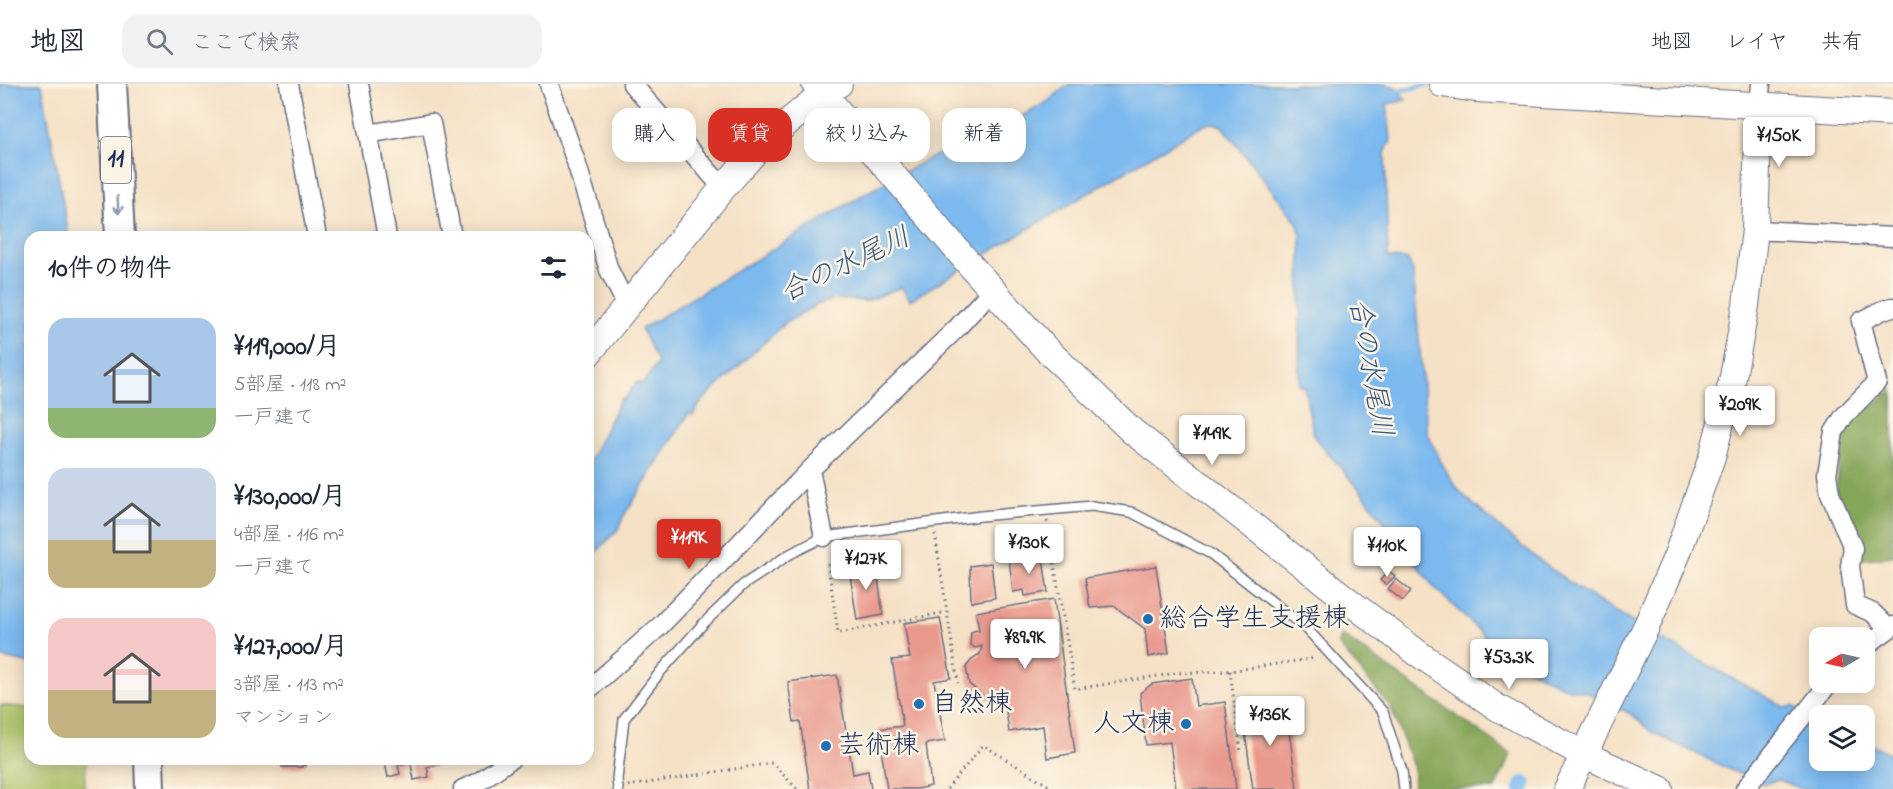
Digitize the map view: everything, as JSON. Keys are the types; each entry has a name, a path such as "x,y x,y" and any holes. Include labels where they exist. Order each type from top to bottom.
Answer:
{"main road":[{"name":"11","path":"93,84 100,231"},
{"name":"11","path":"112,84 120,231"},
{"path":"129,765 130,789"},
{"path":"149,765 150,789"}],"street":[{"path":"289,84 316,231"},
{"path":"359,84 386,231"},
{"path":"549,84 609,270 627,306"},
{"path":"632,84 723,188"},
{"path":"1442,84 1476,89 1760,94 1893,113"},
{"path":"594,347 723,188 763,143 826,87 890,171 971,266 1045,348 1132,431 1419,654 1498,708 1583,754 1660,789"},
{"path":"1567,789 1647,625 1677,555 1712,458 1735,367 1746,305 1755,230 1760,94"},
{"path":"368,134 431,123 451,231"},
{"path":"1755,230 1893,237"},
{"path":"594,685 660,626 810,470 956,329 993,289"},
{"path":"1875,639 1891,627 1873,613 1855,605 1850,566 1853,548 1830,494 1827,474 1834,432 1844,416 1876,382 1861,321 1874,316 1883,309 1893,307"},
{"path":"810,470 824,537"},
{"path":"1745,789 1821,693"},
{"path":"464,789 502,765"}],"lane":[{"path":"618,788 624,719 661,671 702,624 743,585 790,554 824,537 1092,506 1131,512 1211,554 1307,629 1383,712 1402,771 1404,789"}],"path":[{"path":"1046,510 1075,689 1177,673 1230,671 1332,655"},
{"path":"934,523 958,683"},
{"path":"828,564 838,633 947,612"},
{"path":"1230,671 1241,752"},
{"path":"947,789 983,745 1054,789"},
{"path":"618,788 772,764 797,789"}],"green space":[{"path":"1893,389 1893,556 1857,560 1836,492 1843,430"},
{"path":"1342,635 1511,754 1495,789 1413,789 1414,769 1391,708 1338,644"},
{"path":"0,705 24,707 24,765 86,765 84,789 0,789"}],"water":[{"path":"0,84 42,84 68,231 24,231 24,663 0,657"},
{"name":"合の水尾川","path":"1069,84 1387,84 1395,87 1406,100 1387,104 1391,140 1385,153 1388,258 1407,259 1413,271 1427,432 1440,461 1457,488 1527,551 1597,601 1786,708 1793,706 1809,716 1809,771 1875,771 1875,746 1893,755 1893,789 1802,789 1779,780 1764,784 1728,769 1650,731 1631,714 1586,692 1569,689 1508,659 1434,587 1361,491 1314,437 1304,386 1299,385 1301,234 1297,222 1222,126 1214,123 1204,124 910,300 901,287 867,301 835,299 816,305 785,323 701,402 693,415 689,413 623,517 619,528 594,555 594,452 621,398 623,400 637,382 642,384 658,363 641,329 866,193 923,162 930,162 930,158 934,156 942,153 942,162 1026,162 1026,114 1047,102"}],"building":[{"path":"1042,553 1048,592 1025,596 1024,590 1013,592 1009,559"},
{"path":"876,563 883,615 857,620 849,568"},
{"path":"991,563 995,598 971,602 970,566"},
{"name":"総合学生支援棟","path":"1156,566 1169,653 1148,657 1145,629 1114,606 1090,608 1085,578"},
{"path":"1389,571 1395,576 1386,585 1380,580"},
{"path":"1396,579 1411,591 1403,601 1388,589"},
{"path":"1054,599 1075,753 1047,758 1043,726 1009,732 1004,697 987,699 969,684 966,667 973,658 980,654 982,646 975,648 970,644 971,632 979,631 976,612"},
{"name":"自然棟","path":"940,618 951,678 934,681 945,741 926,744 931,786 917,789 887,789 878,729 903,726 892,660 910,658 904,623"},
{"name":"芸術棟","path":"837,675 853,774 868,771 871,789 810,789 800,721 794,722 788,682"},
{"name":"人文棟","path":"1192,678 1196,706 1225,702 1236,789 1176,789 1170,742 1146,745 1140,693 1152,684"},
{"path":"1285,702 1297,789 1253,789 1242,710"},
{"path":"282,765 302,765 302,767 282,767"},
{"path":"385,765 398,765 400,774 388,777"},
{"path":"411,765 437,765 427,767 429,777 414,780"}],"waterway":[{"path":"1395,92 1430,84"},
{"path":"1522,789 1524,784"}],"place":[{"name":"総合学生支援棟","path":"1148,619"},
{"name":"自然棟","path":"919,704"},
{"name":"人文棟","path":"1186,724"},
{"name":"芸術棟","path":"826,746"}]}
